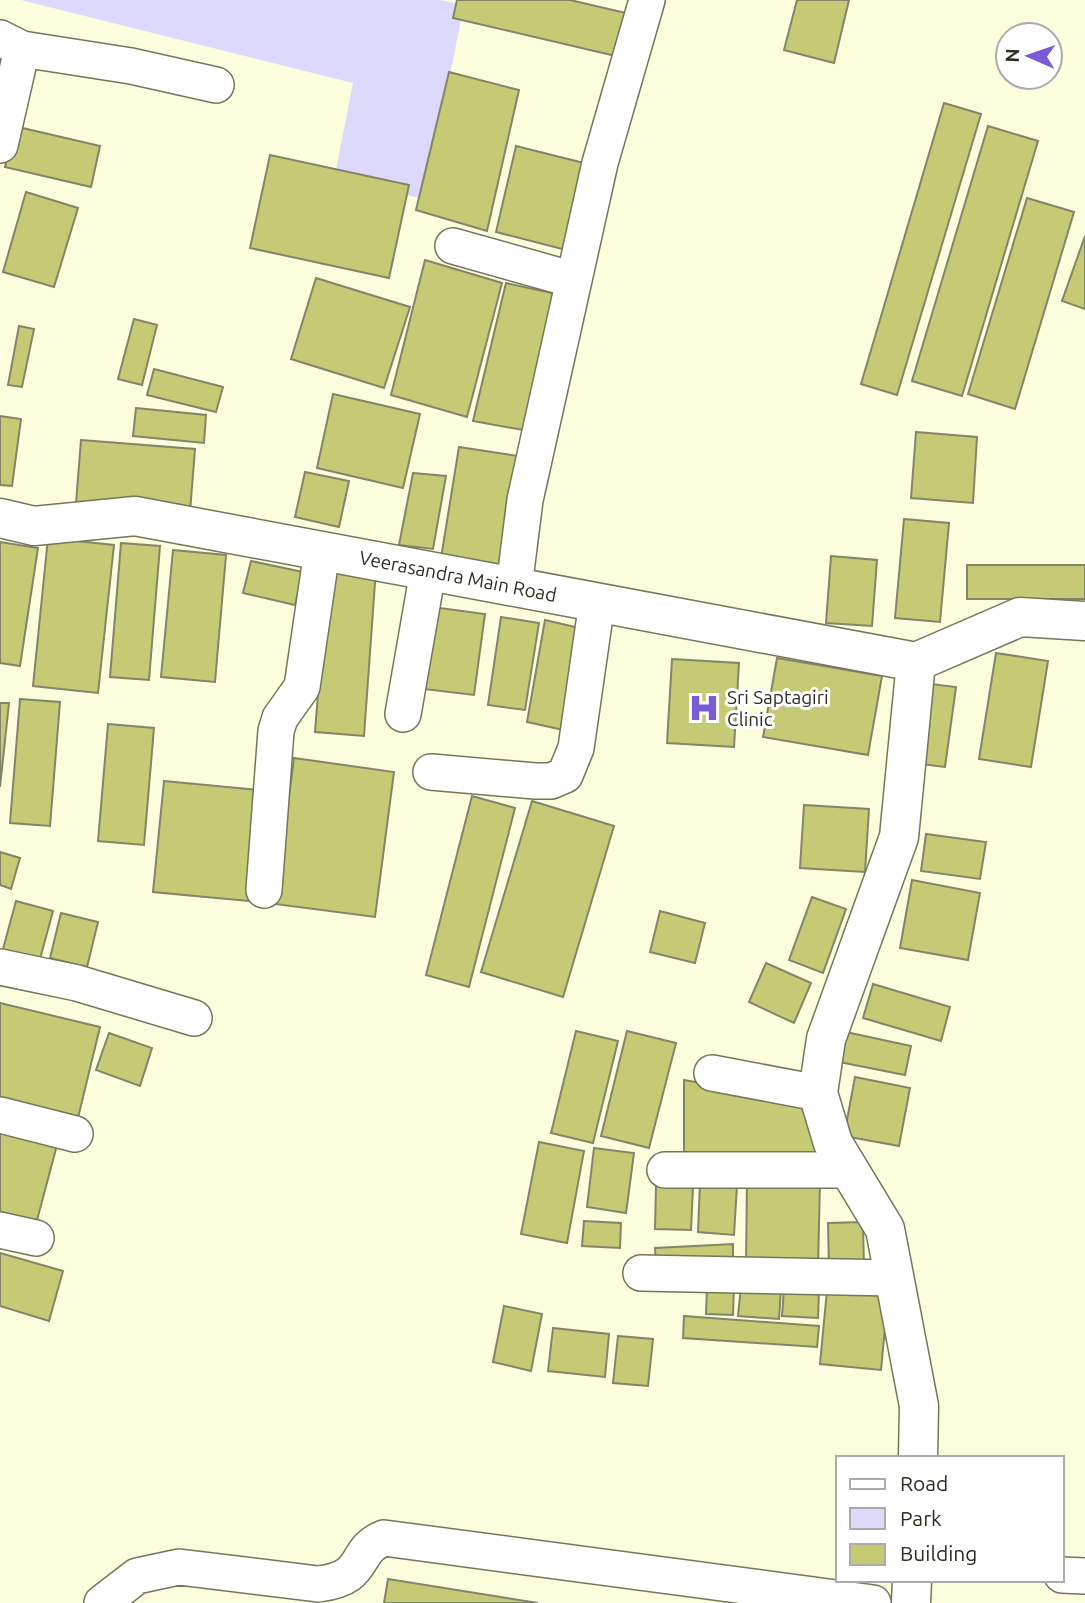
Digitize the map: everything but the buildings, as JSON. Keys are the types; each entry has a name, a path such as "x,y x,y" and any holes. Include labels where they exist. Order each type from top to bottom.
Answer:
{"street":[{"path":"514,587 525,500 600,163 647,0"},
{"path":"0,145 11,44 216,85"},
{"path":"453,246 574,280"},
{"name":"Veerasandra Main Road","path":"0,518 34,526 135,516 916,662"},
{"path":"264,890 276,731 280,718 302,687 322,551"},
{"path":"403,714 428,571"},
{"path":"430,772 535,781 551,781 565,775 576,748 597,602"},
{"path":"918,1456 919,1406 885,1229 833,1143 818,1093 826,1039 899,836 916,662 1020,617 1085,621"},
{"path":"0,967 77,983 194,1017"},
{"path":"712,1073 818,1093"},
{"path":"0,1115 75,1134"},
{"path":"665,1170 849,1170"},
{"path":"0,1230 36,1238"},
{"path":"641,1273 895,1278"},
{"path":"102,1603 137,1576 178,1567 318,1584 338,1582 349,1577 374,1542 384,1538 873,1603"},
{"path":"1064,1575 1085,1576"},
{"path":"911,1603 912,1582"}],"green space":[{"path":"21,0 440,0 464,5 425,199 334,180 353,83"}],"place":[{"name":"Sri Saptagiri Clinic","path":"704,708"}]}
